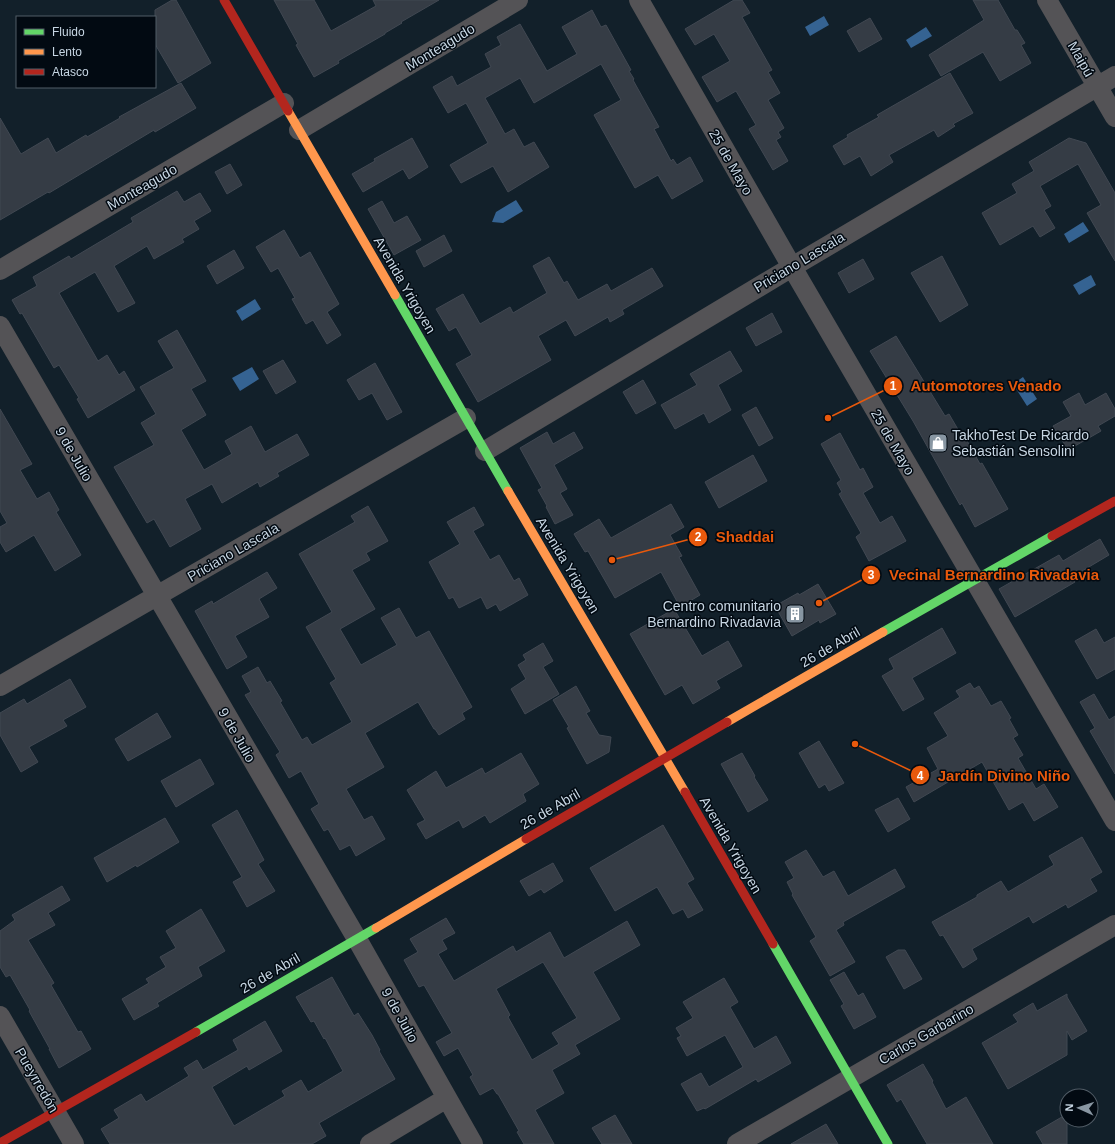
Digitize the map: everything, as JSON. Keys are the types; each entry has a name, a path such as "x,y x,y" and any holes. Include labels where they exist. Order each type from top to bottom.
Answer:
{"main road":[{"name":"Avenida Yrigoyen","path":"224,0 484,451 665,758 888,1144"},
{"name":"26 de Abril","path":"0,1143 357,939 665,758 974,580 1115,501"}],"street":[{"name":"Monteagudo","path":"299,130 518,0"},
{"name":"25 de Mayo","path":"639,0 792,267 1115,820"},
{"name":"Maipú","path":"1047,0 1115,118"},
{"name":"Priciano Lascala","path":"484,451 1115,76"},
{"name":"Monteagudo","path":"0,270 284,103"},
{"name":"9 de Julio","path":"0,326 357,939 473,1144"},
{"name":"Priciano Lascala","path":"0,686 466,418"},
{"name":"Carlos Garbarino","path":"737,1144 1115,924"},
{"name":"Pueyrredón","path":"0,1016 74,1144"},
{"path":"370,1144 447,1098"}],"water":[{"path":"824,16 829,25 810,36 805,27"},
{"path":"926,27 932,36 911,48 906,40"},
{"path":"516,200 523,211 503,223 492,222 496,212"},
{"path":"1083,222 1089,231 1069,243 1064,234"},
{"path":"1091,275 1096,285 1079,295 1073,285"},
{"path":"255,299 261,309 242,321 236,311"},
{"path":"252,367 259,379 240,391 232,378"},
{"path":"1023,377 1037,399 1027,406 1013,384"}],"building":[{"path":"172,0 176,0 211,63 178,83 156,46 155,10"},
{"path":"274,0 314,0 331,31 376,6 373,0 439,0 314,77 296,45 298,44"},
{"path":"734,0 742,0 750,13 742,17 772,70 768,72 780,93 768,100 784,128 778,132 781,137 776,140 788,161 773,170 749,129 756,125 736,91 717,102 702,77 730,61 714,34 695,45 685,29"},
{"path":"973,0 998,0 1015,30 1017,30 1025,43 1021,45 1031,63 1000,81 983,52 941,76 929,55 984,20"},
{"path":"592,10 601,27 606,25 631,70 629,71 634,79 633,80 659,127 654,129 671,161 673,159 677,165 690,157 703,181 672,199 658,175 635,188 594,115 621,100 601,64 534,103 520,78 485,98 505,134 514,129 524,147 534,142 549,167 508,192 493,166 461,183 450,165 488,143 466,103 448,113 433,87 452,76 457,86 491,67 485,54 501,45 497,37 520,24 547,71 577,54 562,27"},
{"path":"870,18 882,39 859,52 847,31"},
{"path":"950,73 973,113 953,124 955,126 938,137 934,130 889,155 893,162 871,176 860,156 844,165 833,146 848,137 847,135 879,117 877,115"},
{"path":"181,83 196,108 155,132 154,130 49,193 48,192 0,220 0,118 21,154 48,138 56,153"},
{"path":"412,138 428,167 409,179 403,169 363,192 352,174 375,161 374,159"},
{"path":"1069,138 1086,143 1115,193 1115,261 1087,213 1101,205 1078,164 1040,186 1051,206 1044,210 1055,228 1040,237 1033,226 1000,245 982,213 1017,193 1012,184 1034,171 1029,162"},
{"path":"230,164 242,185 227,194 215,172"},
{"path":"177,191 184,202 200,193 211,211 194,221 199,229 182,239 184,242 154,259 147,246 114,266 135,303 118,312 95,272 59,293 98,361 107,355 119,375 124,371 135,390 88,418 77,399 79,398 59,365 54,368 22,313 20,314 12,300 37,286 33,277 69,256 71,259 133,222 131,218"},
{"path":"382,201 394,223 407,216 421,240 394,255 368,209"},
{"path":"284,230 300,258 310,252 339,304 327,312 341,335 327,344 313,320 306,324 292,299 295,298 278,268 271,272 256,247"},
{"path":"444,235 452,251 424,267 416,251"},
{"path":"234,250 244,268 217,284 207,266"},
{"path":"942,256 968,305 940,322 911,273"},
{"path":"549,257 564,283 567,281 578,300 607,284 611,291 652,268 663,286 622,310 624,314 610,322 608,317 575,336 566,320 538,336 551,360 478,402 456,364 472,355 456,327 449,331 436,309 463,294 480,324 510,307 513,313 547,293 533,266"},
{"path":"863,259 874,279 849,293 838,273"},
{"path":"772,313 782,332 756,346 746,328"},
{"path":"177,330 206,381 191,389 206,415 181,430 204,470 232,454 225,441 251,426 265,452 297,434 309,455 277,473 279,476 260,487 258,482 222,503 212,484 185,499 201,529 170,547 154,519 147,523 114,467 154,445 141,423 156,414 140,387 174,368 158,341"},
{"path":"896,336 945,416 949,414 963,438 965,437 980,464 982,463 1008,509 975,527 962,503 960,505 913,421 870,351"},
{"path":"730,351 742,371 718,385 731,410 709,423 704,413 675,429 661,405 697,385 690,374"},
{"path":"283,360 296,382 276,394 263,371"},
{"path":"375,363 402,412 387,420 372,393 359,400 347,380"},
{"path":"643,380 656,403 636,414 623,392"},
{"path":"1079,393 1085,405 1106,393 1115,409 1115,416 1098,426 1101,431 1068,450 1053,426 1071,416 1063,402"},
{"path":"756,407 773,438 759,446 742,415"},
{"path":"0,409 32,464 20,470 37,499 49,492 59,510 56,512 81,555 55,571 34,535 6,552 0,542 0,527 7,523 0,511"},
{"path":"547,432 553,444 574,432 583,448 554,465 567,489 560,493 573,515 555,524 538,490 542,488 520,448"},
{"path":"840,433 860,470 863,468 873,487 863,493 880,523 892,516 906,541 869,561 856,537 861,533 839,494 842,492 837,483 841,480 821,444"},
{"path":"753,455 767,481 719,508 705,482"},
{"path":"671,504 684,527 670,535 682,556 679,557 700,595 680,607 661,572 615,598 588,551 585,552 574,534 599,519 611,538"},
{"path":"368,506 388,541 366,553 370,560 352,570 375,609 340,629 361,665 397,645 381,618 399,608 416,638 429,631 472,707 462,713 465,719 439,735 418,702 365,733 384,767 346,789 364,820 372,816 385,839 356,856 350,845 340,850 328,829 324,831 311,809 319,804 301,771 289,778 276,755 280,752 245,695 251,692 242,676 258,667 267,683 270,681 282,701 280,702 302,740 307,737 312,745 352,722 330,683 336,679 306,627 332,612 299,554 355,522 351,516"},
{"path":"474,507 484,525 473,531 490,560 499,555 514,581 519,578 528,595 500,611 496,604 487,609 481,597 459,608 453,597 449,599 429,562 460,544 447,522"},
{"path":"1100,539 1109,555 1072,577 1075,582 1015,617 999,589 1059,555 1063,561"},
{"path":"267,572 277,588 259,599 269,617 235,636 247,657 227,669 195,611 212,601 213,604"},
{"path":"818,584 836,614 820,623 819,620 792,636 775,606"},
{"path":"674,609 702,656 728,641 742,666 716,681 720,688 693,704 682,685 665,695 630,634"},
{"path":"942,628 956,653 912,678 924,699 903,711 882,676 894,669 889,659"},
{"path":"1096,629 1104,643 1115,637 1115,669 1097,679 1075,641"},
{"path":"543,643 553,661 543,667 559,694 525,714 511,689 526,679 518,665 526,660 523,655"},
{"path":"70,679 86,707 63,720 67,726 29,747 38,762 21,772 0,735 0,713 24,699 27,704"},
{"path":"970,683 974,689 979,686 991,706 1001,701 1011,718 1009,719 1018,735 1013,738 1023,755 1018,758 1036,789 1044,784 1058,807 1034,821 1023,802 1009,810 982,762 914,802 906,787 938,769 927,748 948,736 934,713 960,697 956,691"},
{"path":"576,686 590,711 586,713 599,735 611,737 609,752 587,764 567,728 569,727 553,700"},
{"path":"1094,694 1109,720 1115,716 1115,774 1090,731 1095,728 1080,702"},
{"path":"157,713 171,737 128,761 115,739"},
{"path":"819,741 844,783 829,791 825,784 819,788 799,753"},
{"path":"521,753 539,784 523,794 526,801 490,823 485,815 463,828 459,820 426,839 417,824 425,820 407,790 436,771 446,788 482,768 485,774"},
{"path":"742,753 768,800 748,812 721,764"},
{"path":"200,759 214,784 176,807 161,781"},
{"path":"898,798 910,819 888,832 875,810"},
{"path":"237,810 264,860 258,864 275,891 247,907 233,882 242,877 212,825"},
{"path":"165,818 179,842 137,867 136,865 107,882 94,858"},
{"path":"663,825 694,879 687,883 703,910 688,918 683,909 673,914 657,887 615,911 590,868"},
{"path":"1082,837 1102,872 1090,879 1097,891 1068,908 1066,904 1033,923 1029,916 972,949 977,959 963,968 943,935 940,936 932,922 977,897 977,895 1001,881 1008,892 1054,865 1049,856"},
{"path":"806,850 823,877 834,871 848,896 895,869 905,887 843,922 844,925 836,930 855,962 830,976 810,941 816,937 792,895 793,894 787,882 794,878 785,862"},
{"path":"553,863 563,881 544,893 541,889 529,896 520,881"},
{"path":"62,886 70,900 48,913 55,925 28,940 54,983 51,985 78,1032 81,1031 91,1049 59,1068 29,1011 30,1010 10,975 6,977 0,967 0,931 15,920 12,915"},
{"path":"201,909 225,951 198,967 202,976 157,1003 159,1006 134,1020 122,999 149,983 146,979 166,967 160,957 176,948 166,931"},
{"path":"446,918 455,933 442,940 447,949 438,954 454,981 513,946 516,952 550,932 564,958 627,921 640,945 593,972 620,1019 575,1045 580,1054 552,1070 564,1093 535,1110 554,1144 524,1144 517,1132 519,1131 493,1088 480,1095 470,1077 473,1075 458,1048 444,1056 436,1042 452,1033 424,985 419,987 404,960 418,952 410,939","holes":["543,962 577,1018 552,1033 559,1044 532,1060 508,1017 510,1015 496,989"]},
{"path":"898,950 905,950 922,979 904,989 886,957"},
{"path":"844,972 858,996 863,993 876,1017 854,1029 841,1006 844,1004 830,980"},
{"path":"332,977 354,1016 358,1013 372,1035 380,1050 379,1051 395,1079 319,1123 326,1136 312,1144 110,1144 101,1129 119,1118 114,1110 141,1094 146,1102 181,1081 189,1076 184,1068 197,1060 203,1070 238,1050 233,1040 265,1021 282,1051 249,1070 247,1066 212,1087 234,1126 285,1096 282,1091 301,1080 308,1092 343,1071 325,1038 324,1039 314,1021 311,1022 296,997"},
{"path":"724,978 738,1002 730,1007 754,1049 776,1036 791,1063 758,1082 756,1079 705,1109 704,1108 697,1111 681,1084 701,1073 709,1087 743,1067 725,1035 687,1056 677,1038 681,1036 676,1028 693,1018 683,1002"},
{"path":"1067,994 1067,997 1087,1031 1072,1040 1067,1031 1067,1055 1008,1089 982,1043 1018,1022 1013,1015 1033,1003 1037,1011"},
{"path":"923,1064 946,1109 966,1097 993,1144 927,1144 901,1099 897,1102 887,1085"},
{"path":"615,1115 632,1144 602,1144 592,1128"},
{"path":"1059,1119 1059,1128 1067,1128 1067,1144 1043,1144 1036,1132"},
{"path":"826,1124 838,1144 791,1144"}],"traffic: fast":[{"path":"395,295 508,491"},
{"path":"883,632 1052,536"},
{"path":"196,1032 376,928"},
{"path":"773,944 888,1144"}],"traffic: slow":[{"path":"288,111 395,295"},
{"path":"508,491 685,792"},
{"path":"727,722 883,632"},
{"path":"376,928 526,839"}],"traffic: jam":[{"path":"224,0 288,111"},
{"path":"1052,536 1115,501"},
{"path":"526,839 727,722"},
{"path":"685,792 773,944"},
{"path":"0,1143 196,1032"}],"place":[{"name":"Automotores Venado","path":"828,418"},
{"name":"TakhoTest De Ricardo Sebastián Sensolini","path":"938,443"},
{"name":"Shaddai","path":"612,560"},
{"name":"Vecinal Bernardino Rivadavia","path":"819,603"},
{"name":"Centro comunitario Bernardino Rivadavia","path":"795,614"},
{"name":"Jardín Divino Niño","path":"855,744"}]}
